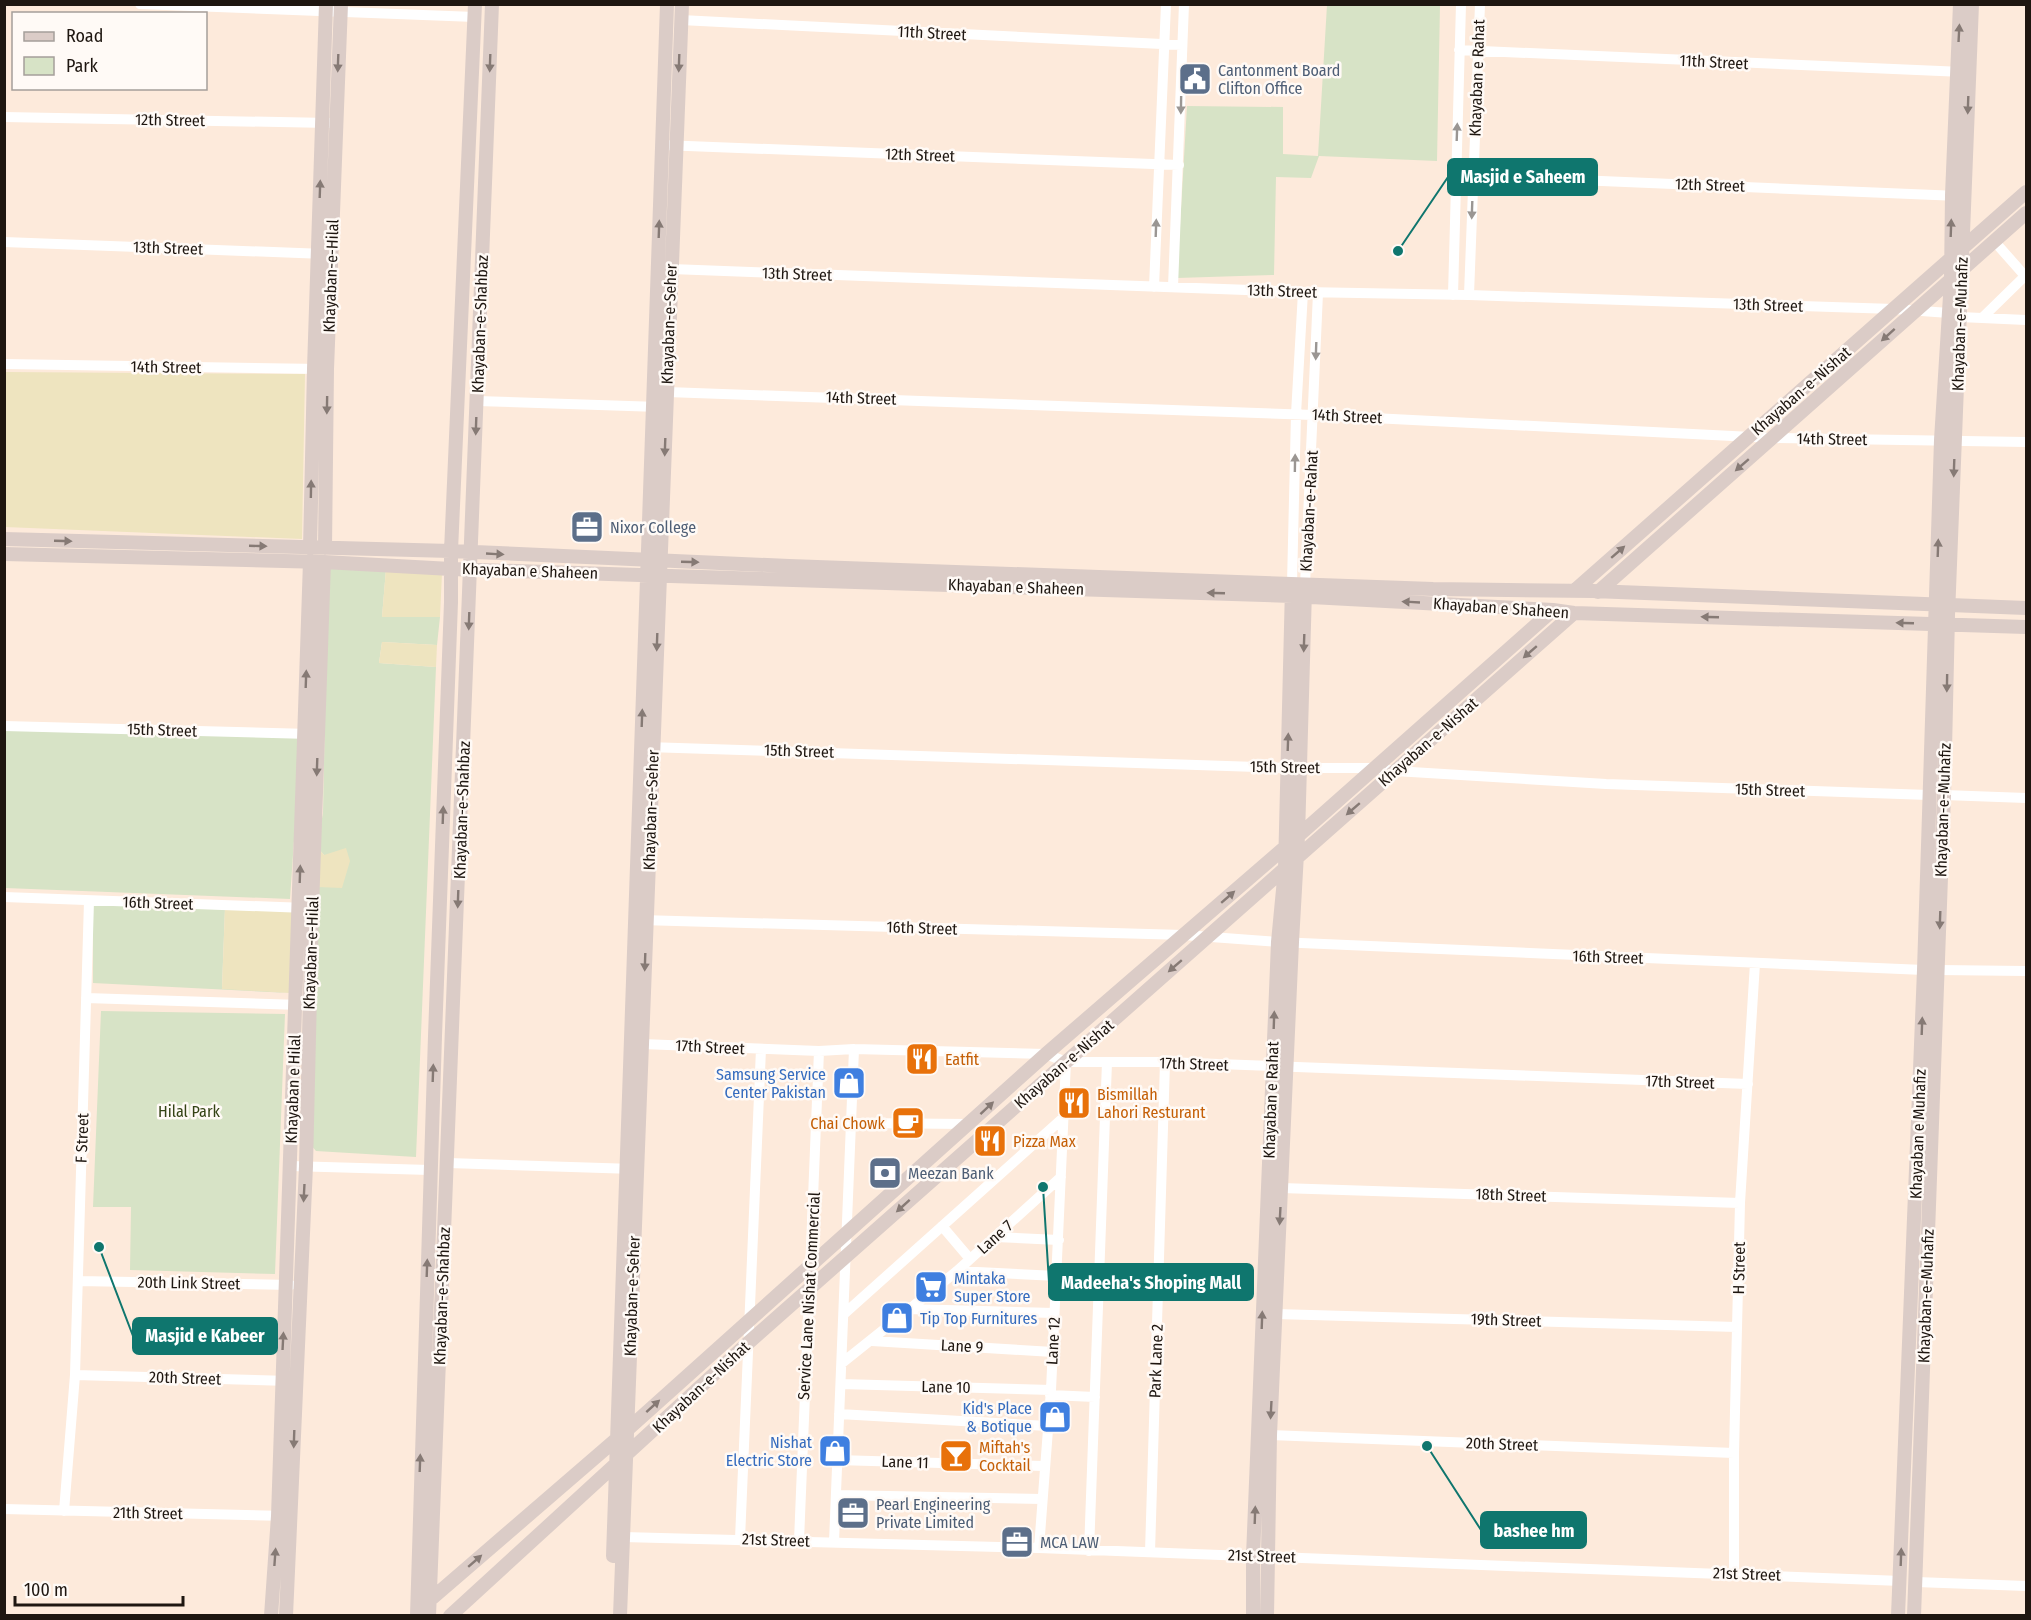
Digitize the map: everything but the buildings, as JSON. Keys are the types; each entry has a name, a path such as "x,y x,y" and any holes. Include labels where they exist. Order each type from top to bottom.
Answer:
{"street":[{"path":"140,4 475,11"},
{"name":"Khayaban-e-Shahbaz","path":"429,1616 492,4"},
{"name":"Khayaban-e-Seher","path":"659,407 667,392 671,269 667,4"},
{"name":"Khayaban-e-Seher","path":"610,1616 621,1461 669,145 682,4"},
{"path":"1154,287 1166,4"},
{"path":"1173,287 1184,4"},
{"path":"1453,295 1461,4"},
{"name":"Khayaban e Rahat","path":"1469,295 1480,4"},
{"name":"Khayaban-e-Muhafiz","path":"1954,315 1963,269 1959,196 1963,72 1960,4"},
{"name":"Khayaban-e-Muhafiz","path":"1963,72 1972,4"},
{"name":"Khayaban-e-Hilal","path":"317,555 333,8"},
{"name":"Khayaban-e-Shahbaz","path":"417,1616 451,551 475,11"},
{"name":"11th Street","path":"681,20 1182,45"},
{"name":"11th Street","path":"1459,50 1963,72"},
{"name":"12th Street","path":"4,117 329,123"},
{"name":"12th Street","path":"669,145 1179,165"},
{"name":"12th Street","path":"1456,175 1959,196"},
{"name":"Khayaban-e-Nishat","path":"1574,591 2026,192"},
{"name":"Khayaban-e-Muhafiz","path":"1929,795 1943,605 1954,315 1950,259 1959,196"},
{"name":"Khayaban-e-Nishat","path":"1598,592 2026,213"},
{"name":"13th Street","path":"4,242 325,254"},
{"path":"1982,318 2026,276 1995,242"},
{"name":"13th Street","path":"671,269 1318,293 1469,295 1894,309 1954,315"},
{"name":"Khayaban-e-Rahat","path":"1299,590 1296,414 1303,292"},
{"name":"Khayaban-e-Rahat","path":"1299,590 1314,414 1318,293"},
{"path":"1954,315 2026,320"},
{"name":"14th Street","path":"4,364 321,369"},
{"name":"14th Street","path":"667,392 1314,414 1772,438 2026,442"},
{"path":"477,401 659,407"},
{"name":"Khayaban e Shaheen","path":"4,539 23,547 317,555 451,551 654,568"},
{"name":"Khayaban e Shaheen","path":"4,554 23,547"},
{"path":"312,734 317,555"},
{"name":"Khayaban e Shaheen","path":"317,555 451,569 654,568 1299,590 1574,591 2026,608"},
{"name":"Khayaban e Rahat","path":"1267,1616 1260,1556 1285,942 1285,848 1294,768 1299,590"},
{"name":"Khayaban e Shaheen","path":"1299,590 1574,613 2026,627"},
{"name":"Khayaban-e-Nishat","path":"430,1600 622,1433 1046,1054 1285,848 1553,610"},
{"name":"Khayaban-e-Nishat","path":"450,1616 748,1343 1574,613"},
{"name":"Khayaban-e-Muhafiz","path":"1914,1616 1931,970 1941,887 1944,795 1942,624"},
{"name":"15th Street","path":"4,726 312,734"},
{"name":"Khayaban e Hilal","path":"285,1516 282,1380 293,1285 290,1166 303,1005 312,734"},
{"name":"15th Street","path":"647,747 1294,768 1373,768 1606,784 1929,795"},
{"name":"Khayaban e Rahat","path":"1285,942 1298,836 1294,768"},
{"path":"1929,795 1926,887 1931,970"},
{"path":"1944,795 2026,798"},
{"path":"1926,887 1941,887"},
{"name":"16th Street","path":"4,897 305,908"},
{"name":"F Street","path":"64,1510 75,1375 89,901"},
{"name":"Khayaban-e-Seher","path":"632,1169 642,1044 641,920"},
{"name":"16th Street","path":"641,920 1184,935 1285,942 1755,963 1931,970 2026,971"},
{"name":"H Street","path":"1734,1573 1734,1453 1740,1203 1755,963"},
{"path":"86,998 303,1005"},
{"name":"Khayaban-e-Hilal","path":"296,1381 293,1285 306,1166 303,1005"},
{"name":"17th Street","path":"642,1044 819,1051 854,1049 1046,1054 1066,1062 1165,1062 1748,1084"},
{"path":"740,1539 761,1049"},
{"path":"834,1542 854,1049"},
{"name":"Service Lane Nishat Commercial","path":"799,1541 819,1051"},
{"name":"Lane 12","path":"1039,1548 1051,1392 1066,1062"},
{"path":"1089,1551 1107,1062"},
{"name":"Park Lane 2","path":"1150,1552 1165,1062"},
{"name":"Khayaban e Muhafiz","path":"1898,1616 1928,1063"},
{"name":"Khayaban e Rahat","path":"1253,1616 1270,1435 1281,1188 1279,1066"},
{"path":"844,1314 1063,1118"},
{"path":"852,1123 970,1124"},
{"path":"448,1163 632,1169"},
{"path":"290,1166 430,1170"},
{"name":"Lane 7","path":"842,1363 957,1271 1061,1177"},
{"name":"18th Street","path":"1281,1188 1740,1203"},
{"path":"942,1226 970,1259"},
{"path":"996,1237 1059,1240"},
{"path":"957,1271 1057,1276"},
{"name":"20th Link Street","path":"78,1281 293,1285"},
{"path":"910,1308 1054,1313"},
{"name":"19th Street","path":"1275,1314 1737,1327"},
{"name":"Lane 9","path":"872,1341 1053,1352"},
{"name":"20th Street","path":"75,1375 296,1381"},
{"name":"Khayaban e Hilal","path":"271,1616 285,1516 296,1381"},
{"name":"Lane 10","path":"841,1384 1051,1392 1095,1398"},
{"path":"839,1414 1047,1426"},
{"name":"20th Street","path":"1270,1435 1734,1453"},
{"name":"Lane 11","path":"837,1460 1044,1466"},
{"name":"Khayaban-e-Seher","path":"620,1616 623,1537 621,1461"},
{"path":"836,1495 1042,1499"},
{"name":"21th Street","path":"4,1509 285,1516"},
{"path":"285,1516 286,1616"},
{"name":"21st Street","path":"623,1537 1039,1548 1900,1581"},
{"path":"1916,1582 2026,1586"}],"green space":[{"path":"1327,5 1440,5 1437,161 1319,156 1311,178 1276,177 1274,275 1177,278 1187,106 1283,107 1283,154 1318,156"},
{"path":"328,565 386,569 382,617 440,617 437,645 382,642 379,663 436,667 416,1157 316,1151 311,1145 318,887 324,855 317,847 323,813"},
{"path":"5,730 301,737 290,899 5,888"},
{"path":"93,905 225,908 222,987 291,993 93,983"},
{"name":"Hilal Park","path":"101,1011 285,1014 275,1274 130,1270 131,1207 93,1207"}],"sand":[{"path":"5,372 305,374 302,539 5,527"},
{"path":"386,569 442,573 440,617 382,617"},
{"path":"382,642 437,645 436,667 379,663"},
{"path":"318,848 324,855 346,848 350,861 342,888 318,887"},
{"path":"225,908 296,910 291,993 222,989"}],"place":[{"name":"Cantonment Board Clifton Office","path":"1195,79"},
{"name":"Masjid e Saheem","path":"1398,251"},
{"name":"Nixor College","path":"587,527"},
{"name":"Eatfit","path":"922,1059"},
{"name":"Samsung Service Center Pakistan","path":"849,1083"},
{"name":"Bismillah Lahori Resturant","path":"1074,1103"},
{"name":"Chai Chowk","path":"908,1123"},
{"name":"Pizza Max","path":"990,1141"},
{"name":"Meezan Bank","path":"885,1173"},
{"name":"Madeeha's Shoping Mall","path":"1043,1187"},
{"name":"Masjid e Kabeer","path":"99,1247"},
{"name":"Mintaka Super Store","path":"931,1287"},
{"name":"Tip Top Furnitures","path":"897,1318"},
{"name":"Kid's Place & Botique","path":"1055,1417"},
{"name":"bashee hm","path":"1427,1446"},
{"name":"Nishat Electric Store","path":"835,1451"},
{"name":"Miftah's Cocktail","path":"956,1456"},
{"name":"Pearl Engineering Private Limited","path":"853,1513"},
{"name":"MCA LAW","path":"1017,1542"}]}
